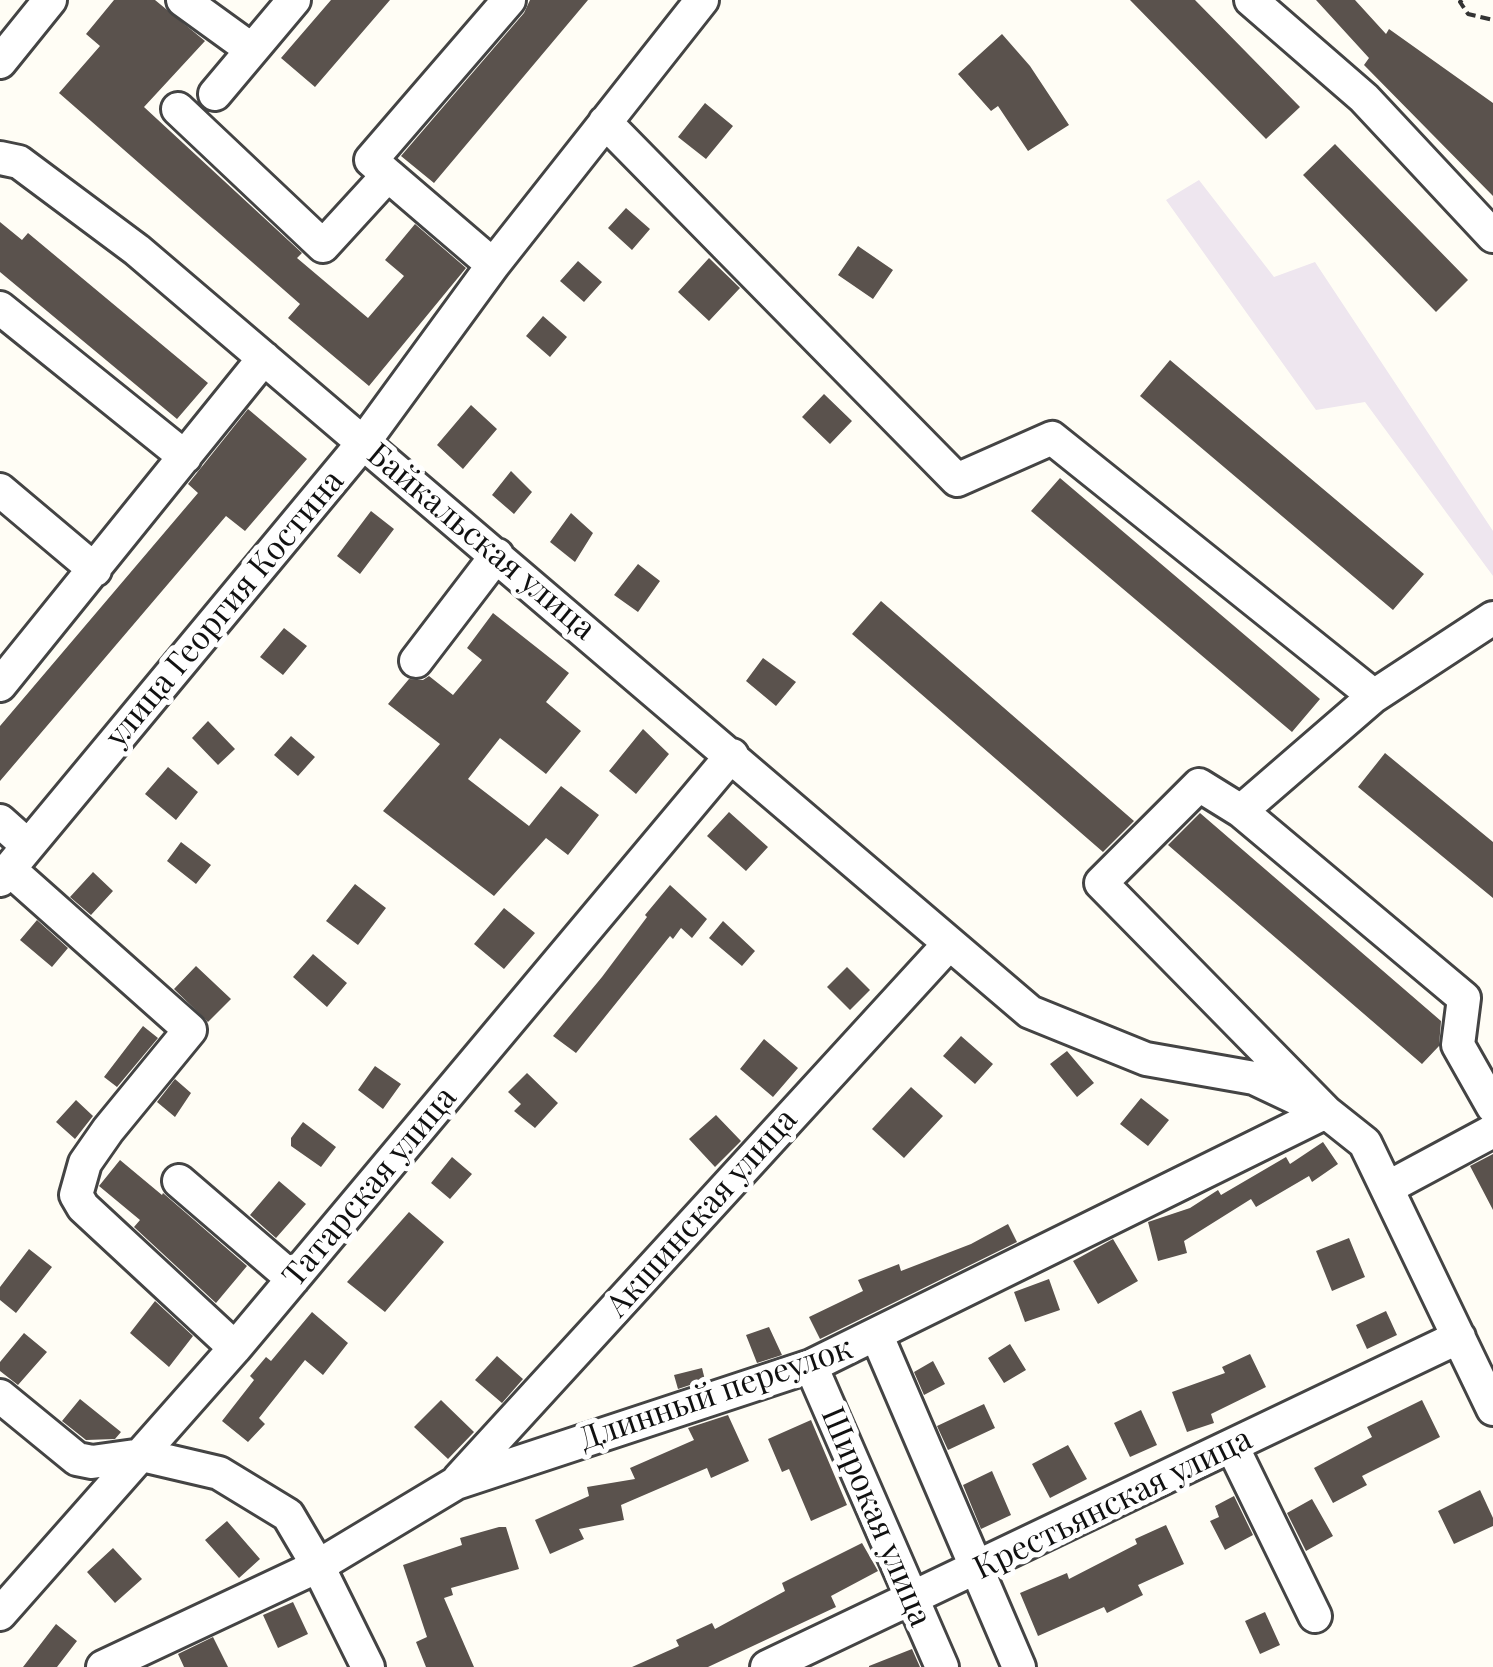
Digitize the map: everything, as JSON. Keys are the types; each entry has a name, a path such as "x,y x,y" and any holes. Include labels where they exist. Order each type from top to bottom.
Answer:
{"street":[{"path":"0,62 50,0"},
{"path":"215,94 294,0"},
{"path":"494,265 371,160 509,0"},
{"name":"улица Георгия Костина","path":"12,865 363,443 494,265 702,0"},
{"path":"1251,0 1364,98 1493,236"},
{"path":"188,1 252,50"},
{"path":"178,109 323,246 388,175"},
{"path":"605,122 957,480 1052,438 1374,696"},
{"name":"Байкальская улица","path":"0,158 19,162 108,228 732,754 1030,1012 1146,1058 1254,1078 1326,1112"},
{"path":"0,308 186,457"},
{"path":"0,685 264,358"},
{"path":"0,490 96,570"},
{"path":"416,661 497,556"},
{"path":"1240,811 1374,696 1493,618"},
{"name":"Татарская улица","path":"0,1614 235,1348 732,754"},
{"path":"1493,1107 1458,1045 1464,998 1240,811 1199,785 1101,884 1326,1112 1366,1143 1493,1409"},
{"path":"0,821 12,865 190,1030 108,1130 86,1163 76,1196 83,1207 235,1348"},
{"name":"Акшинская улица","path":"456,1483 950,944"},
{"name":"Длинный переулок","path":"104,1667 318,1566 456,1483 811,1366 1326,1112"},
{"path":"1387,1188 1493,1131"},
{"path":"178,1181 293,1279"},
{"path":"877,1336 1019,1667"},
{"name":"Крестьянская улица","path":"767,1667 1459,1338"},
{"name":"Широкая улица","path":"811,1366 942,1667"},
{"path":"0,1396 77,1459 92,1462 142,1455 219,1473 288,1515 368,1667"},
{"path":"1232,1446 1316,1616"}],"path":[{"path":"1462,0 1468,14 1493,20"}],"shaded area":[{"path":"1199,180 1274,277 1315,262 1493,531 1493,576 1365,402 1316,410 1166,200"}],"building":[{"path":"114,0 155,0 205,41 144,107 302,253 297,258 368,318 404,276 385,260 415,224 466,268 369,386 288,318 300,304 59,93 100,46 86,34"},
{"path":"331,0 390,0 315,87 281,58"},
{"path":"530,0 588,0 434,183 401,156 524,13"},
{"path":"1130,0 1195,0 1300,107 1266,139"},
{"path":"1316,0 1355,0 1386,34 1389,29 1493,103 1493,196 1364,65 1369,58"},
{"path":"1002,34 1030,66 1069,125 1028,151 998,106 991,111 958,74"},
{"path":"705,103 733,126 706,159 678,137"},
{"path":"1335,144 1468,280 1436,312 1303,175"},
{"path":"626,208 650,229 632,250 608,228"},
{"path":"0,222 22,240 28,233 208,383 177,419 0,272"},
{"path":"858,246 893,270 873,299 838,275"},
{"path":"709,258 740,288 709,321 678,292"},
{"path":"578,261 602,282 584,302 560,281"},
{"path":"543,316 567,337 550,357 526,336"},
{"path":"1170,360 1424,574 1393,610 1140,396"},
{"path":"824,394 852,421 830,444 802,417"},
{"path":"471,405 497,429 463,469 437,445"},
{"path":"248,409 307,459 245,531 226,516 0,781 0,726 198,493 188,484"},
{"path":"511,471 532,492 514,514 492,495"},
{"path":"1060,478 1320,699 1292,732 1031,511"},
{"path":"371,511 394,529 360,574 337,556"},
{"path":"571,513 593,533 575,562 550,542"},
{"path":"638,564 660,581 638,612 614,595"},
{"path":"881,601 1134,821 1103,852 852,634"},
{"path":"493,613 569,673 546,702 581,731 546,774 500,738 468,779 529,826 561,786 599,815 568,855 546,838 494,896 383,811 440,744 388,704 409,679 423,680 429,676 453,695 482,660 467,648"},
{"path":"284,628 307,646 283,675 260,657"},
{"path":"763,658 796,682 776,706 746,681"},
{"path":"208,721 235,749 218,765 192,738"},
{"path":"643,729 669,754 636,794 609,771"},
{"path":"291,736 315,757 298,776 274,755"},
{"path":"1385,753 1493,842 1493,898 1358,787"},
{"path":"168,767 198,792 176,820 145,794"},
{"path":"729,812 768,847 746,871 707,836"},
{"path":"1200,813 1441,1021 1439,1046 1422,1064 1168,845"},
{"path":"181,842 211,865 196,884 167,861"},
{"path":"93,872 113,891 91,915 70,897"},
{"path":"355,884 386,908 358,945 326,921"},
{"path":"670,885 707,919 692,938 681,928 673,939 670,936 576,1053 553,1036"},
{"path":"504,908 535,933 504,969 474,944"},
{"path":"37,920 68,948 52,967 20,940"},
{"path":"723,921 755,951 742,966 709,938"},
{"path":"313,954 347,983 327,1007 293,977"},
{"path":"196,966 231,999 208,1022 174,989"},
{"path":"847,967 870,990 850,1010 827,987"},
{"path":"143,1026 158,1038 117,1087 104,1077"},
{"path":"961,1036 993,1064 975,1084 943,1056"},
{"path":"764,1039 798,1068 773,1097 740,1069"},
{"path":"1067,1051 1094,1083 1077,1097 1050,1064"},
{"path":"375,1066 401,1084 383,1109 358,1090"},
{"path":"527,1073 558,1103 535,1128 514,1111 521,1104 508,1092"},
{"path":"175,1079 191,1093 175,1117 157,1102"},
{"path":"911,1087 943,1116 904,1158 872,1129"},
{"path":"1141,1098 1169,1120 1148,1146 1120,1124"},
{"path":"76,1100 93,1116 75,1139 56,1122"},
{"path":"716,1115 741,1141 715,1167 689,1139"},
{"path":"303,1122 336,1147 321,1167 291,1146 291,1138"},
{"path":"1323,1142 1338,1164 1312,1182 1309,1176 1256,1207 1251,1199 1184,1241 1187,1253 1158,1261 1148,1222 1190,1208 1218,1190 1221,1195 1286,1157 1290,1164"},
{"path":"1493,1154 1493,1210 1470,1166"},
{"path":"452,1157 472,1174 450,1199 431,1183"},
{"path":"120,1160 247,1266 216,1303 134,1227 140,1220 99,1186"},
{"path":"279,1181 306,1204 276,1238 250,1215"},
{"path":"409,1212 444,1242 385,1312 347,1282"},
{"path":"1008,1224 1017,1242 820,1339 809,1317 863,1291 858,1280 899,1264 901,1271 971,1244"},
{"path":"1349,1238 1365,1277 1332,1291 1316,1251"},
{"path":"1113,1239 1138,1281 1098,1304 1073,1261"},
{"path":"29,1249 52,1267 16,1313 0,1300 0,1287"},
{"path":"1049,1279 1060,1310 1025,1322 1014,1292"},
{"path":"155,1301 193,1336 169,1367 130,1333"},
{"path":"1386,1311 1397,1335 1367,1349 1356,1325"},
{"path":"312,1312 348,1343 323,1375 305,1360 259,1418 265,1424 248,1442 222,1421 254,1380 250,1376 266,1357 271,1361"},
{"path":"769,1327 782,1355 757,1363 746,1335"},
{"path":"24,1333 47,1352 18,1385 0,1371 0,1362"},
{"path":"1010,1344 1026,1370 1004,1383 988,1358"},
{"path":"1250,1354 1266,1387 1211,1414 1214,1423 1187,1432 1172,1392 1225,1373 1222,1367"},
{"path":"497,1356 523,1379 502,1403 475,1380"},
{"path":"933,1361 945,1384 924,1395 914,1372"},
{"path":"702,1368 705,1380 678,1389 674,1375"},
{"path":"80,1399 121,1432 115,1439 86,1440 62,1421"},
{"path":"441,1400 474,1432 448,1459 414,1427"},
{"path":"1422,1400 1440,1437 1362,1476 1367,1485 1333,1503 1314,1468 1372,1437 1367,1427"},
{"path":"984,1404 995,1428 948,1450 937,1426"},
{"path":"1141,1410 1157,1445 1130,1457 1114,1423"},
{"path":"728,1415 749,1461 711,1478 707,1468 621,1505 624,1520 579,1529 584,1539 550,1554 535,1520 589,1496 587,1487 635,1479 630,1468 694,1440 688,1428"},
{"path":"811,1420 847,1505 811,1521 789,1469 782,1472 768,1439"},
{"path":"1068,1445 1087,1479 1050,1498 1032,1464"},
{"path":"992,1471 1011,1515 981,1529 963,1485"},
{"path":"1480,1490 1493,1526 1454,1544 1438,1511"},
{"path":"1234,1496 1253,1535 1225,1550 1210,1521 1219,1517 1215,1506"},
{"path":"1312,1499 1333,1536 1306,1551 1287,1513"},
{"path":"227,1521 260,1559 239,1578 205,1540"},
{"path":"1166,1525 1184,1564 1138,1585 1143,1595 1107,1613 1104,1607 1038,1636 1020,1593 1067,1573 1069,1579"},
{"path":"506,1527 519,1569 451,1588 453,1595 444,1598 474,1667 426,1667 416,1642 427,1637 403,1565 462,1545 460,1538"},
{"path":"862,1543 878,1571 831,1596 836,1607 708,1667 632,1667 679,1646 676,1640 712,1623 715,1629 785,1591 782,1583"},
{"path":"113,1548 142,1579 115,1603 87,1572"},
{"path":"293,1602 308,1634 278,1648 263,1615"},
{"path":"1265,1612 1280,1645 1260,1654 1245,1621"},
{"path":"56,1624 77,1641 57,1667 23,1667"},
{"path":"213,1637 228,1667 184,1667 178,1654"},
{"path":"912,1649 920,1667 869,1667 869,1666"}]}
